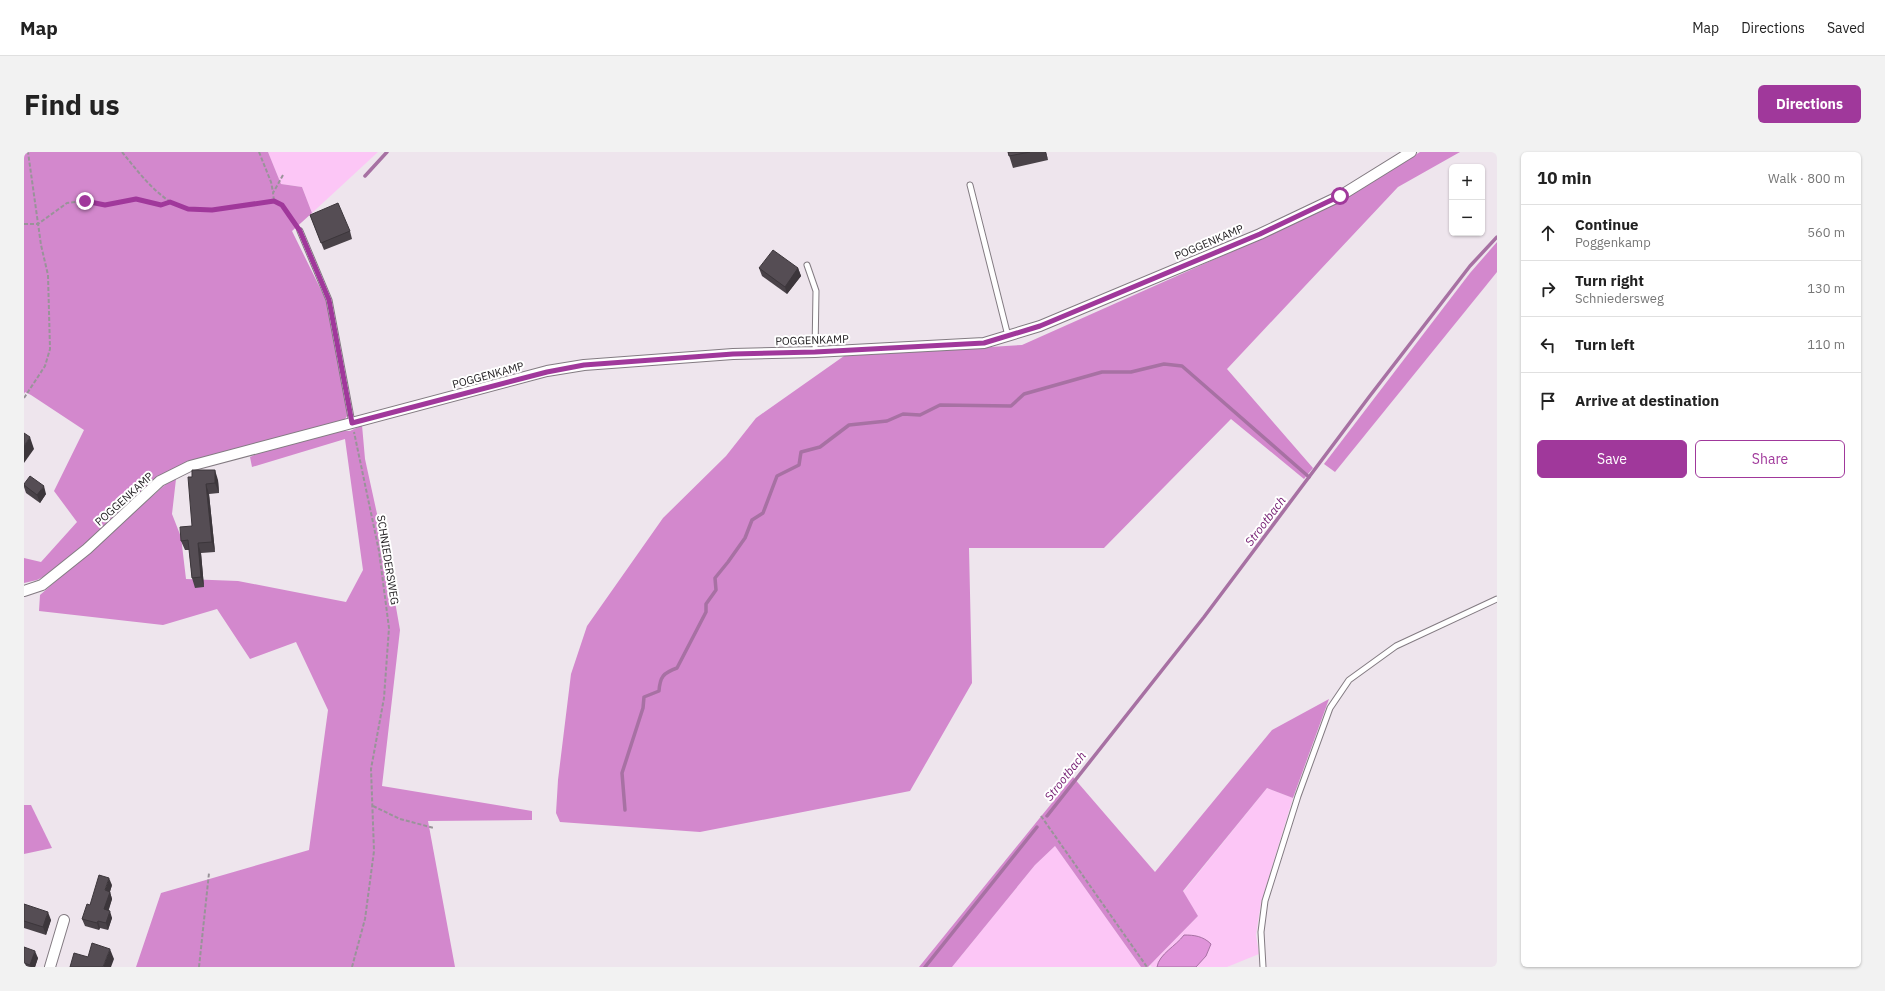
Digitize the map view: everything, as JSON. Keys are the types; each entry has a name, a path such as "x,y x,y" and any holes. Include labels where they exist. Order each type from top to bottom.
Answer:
{"street":[{"name":"POGGENKAMP","path":"24,591 42,585 87,549 160,481 190,466 547,372 584,365 733,354 815,352 984,343 1040,326 1260,234 1340,196 1411,152"},
{"path":"50,967 64,920"}],"lane":[{"path":"970,185 1008,336"},
{"path":"300,231 329,300 352,423"},
{"path":"807,265 816,291 815,352"},
{"path":"1263,967 1261,932 1265,901 1298,796 1330,708 1349,680 1396,646 1497,598"}],"path":[{"path":"24,398 45,366 50,349 48,275 38,224 28,152"},
{"path":"122,152 146,181 170,202 188,209 212,210 274,201 282,205 300,231"},
{"path":"259,152 271,182 274,201"},
{"path":"273,193 284,175"},
{"path":"24,224 38,224 67,203 85,201 105,205 136,199 161,205 170,202"},
{"name":"SCHNIEDERSWEG","path":"352,423 379,551 389,628 384,698 371,769 374,851 365,919 352,967"},
{"path":"372,806 400,819 434,828"},
{"path":"1041,816 1147,967"},
{"path":"199,967 209,873"}],"shaded area":[{"path":"24,152 268,152 281,184 302,187 312,213 292,231 327,302 348,415 344,420 191,464 89,541 53,572 37,580 24,583 24,558 41,562 77,522 54,491 84,430 31,395 25,392 24,394"},
{"path":"268,152 378,152 312,213 302,187 281,184"},
{"path":"1420,152 1460,152 1398,187 1227,369 1313,468 1304,479 1231,419 1104,548 969,548 972,683 910,791 700,832 560,822 556,813 558,780 571,674 587,626 663,518 726,456 756,418 844,356 1022,345 1271,234 1386,173"},
{"path":"1497,242 1497,272 1335,472 1324,464 1470,273"},
{"path":"362,425 365,459 390,573 400,630 382,786 532,811 532,820 428,821 455,967 136,967 161,893 309,850 328,710 296,642 250,659 217,609 163,625 39,611 40,595 166,484 176,479 172,514 181,537 186,579 238,581 346,602 363,570 345,439 252,467 250,457 263,451 339,431 350,431"},
{"path":"1329,699 1293,798 1267,788 1183,891 1198,916 1148,967 1141,967 1055,846 1035,865 952,967 919,967 1073,777 1155,872 1272,730"},
{"path":"1267,788 1293,798 1261,903 1256,935 1259,954 1227,967 1196,967 1197,966 1177,944 1161,957 1157,967 1152,967 1150,965 1198,916 1183,892"},
{"path":"24,805 31,805 52,848 24,854"},
{"path":"1055,846 1141,967 952,967 1035,865"},
{"path":"1184,935 1198,936 1211,944 1206,956 1196,967 1157,967 1158,962 1164,954"}],"building":[{"path":"1008,152 1030,152 1009,156"},
{"path":"338,203 350,231 321,243 310,215"},
{"path":"773,250 798,268 785,287 759,268"},
{"path":"24,433 30,437 24,446"},
{"path":"192,470 215,470 215,483 206,484 212,542 198,543 201,577 192,578 188,540 181,541 180,527 192,526 188,477 192,477"},
{"path":"30,476 44,486 37,495 24,485"},
{"path":"99,875 109,878 105,890 110,892 104,909 110,911 106,923 98,921 97,923 82,919 87,904 90,905"},
{"path":"24,904 48,912 43,927 24,921"},
{"path":"92,943 110,949 103,967 70,967 74,953 88,957"},
{"path":"24,947 35,951 30,965 24,963"}],"waterway":[{"path":"365,176 387,152"},
{"name":"Strootbach","path":"1047,816 1204,617 1369,397 1470,266 1497,237"},
{"path":"625,810 622,773 643,708 644,697 659,691 660,682 663,676 677,668 706,612 706,604 716,590 715,578 745,538 752,520 763,513 777,476 799,465 801,452 820,447 849,425 887,421 903,414 920,415 940,405 1011,406 1024,394 1102,372 1131,372 1164,364 1182,366 1309,477"},
{"name":"Strootbach","path":"925,967 1037,827"}],"route":[{"path":"85,201 105,205 136,199 161,205 170,202 188,209 212,210 274,201 282,205 300,231 329,300 352,423 547,372 584,365 733,354 815,352 984,343 1040,326 1260,234 1340,196"}]}
